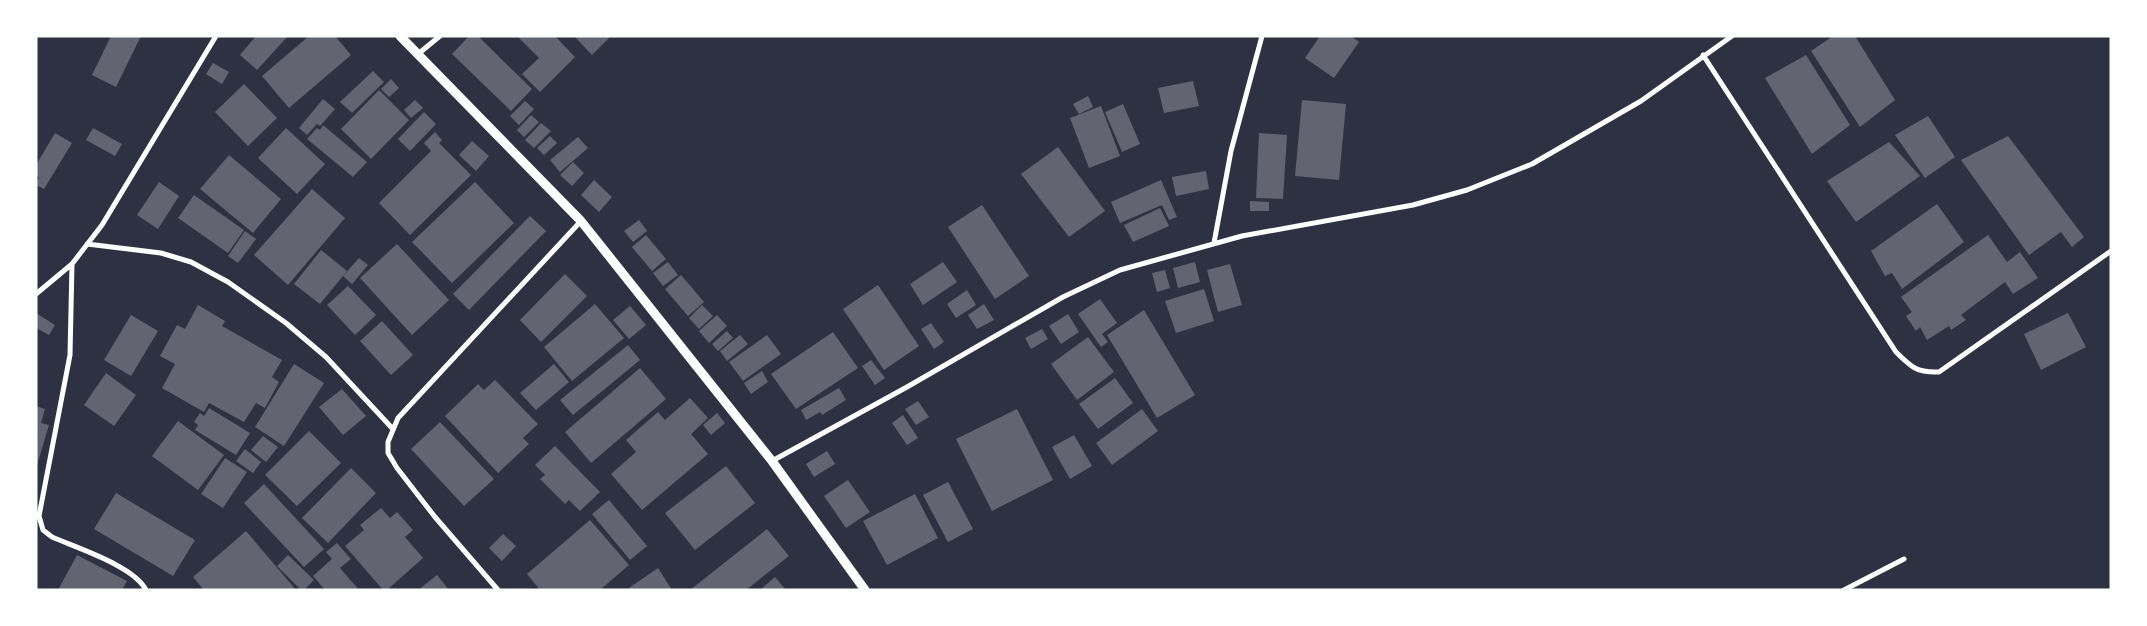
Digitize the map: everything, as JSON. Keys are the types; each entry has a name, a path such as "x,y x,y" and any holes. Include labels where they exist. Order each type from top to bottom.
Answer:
{"street":[{"path":"36,294 72,264 102,225 216,36"},
{"path":"400,36 580,220 772,461 865,590"},
{"path":"418,54 440,36"},
{"path":"1214,243 1231,151 1262,36"},
{"path":"772,461 907,387 1063,297 1120,270 1242,236 1413,205 1475,186 1541,159 1641,101 1732,36"},
{"path":"1704,55 1896,352 1910,366 1924,373 1938,372 2111,251"},
{"path":"498,590 435,518 397,468 388,453 388,442 392,428 398,418 580,220"},
{"path":"87,244 161,253 191,262 228,282 286,323 326,357 392,428"},
{"path":"72,264 70,356 39,516 43,530 52,537 129,571 143,584 146,590"},
{"path":"1844,590 1904,559"}],"building":[{"path":"111,36 141,36 116,87 92,75"},
{"path":"256,36 288,36 257,70 240,55"},
{"path":"309,36 335,36 351,55 289,108 262,76"},
{"path":"469,36 478,36 532,89 511,111 452,54"},
{"path":"517,36 555,36 575,57 540,92 522,74 539,58"},
{"path":"574,36 611,36 592,55"},
{"path":"1320,36 1351,36 1359,42 1334,78 1305,58"},
{"path":"1833,36 1855,36 1895,100 1860,127 1811,51"},
{"path":"1806,55 1850,125 1812,154 1765,78"},
{"path":"213,63 229,72 222,84 206,74"},
{"path":"373,71 384,82 352,113 340,102"},
{"path":"391,79 399,88 389,97 381,89"},
{"path":"1193,81 1199,106 1164,113 1158,88"},
{"path":"244,84 277,118 248,146 215,112"},
{"path":"379,90 409,120 371,159 341,129"},
{"path":"1088,96 1093,107 1079,114 1073,104"},
{"path":"323,99 335,109 320,126 317,124 307,135 299,128"},
{"path":"415,100 423,108 411,118 404,110"},
{"path":"1302,100 1346,104 1339,180 1295,176"},
{"path":"525,101 534,109 519,125 510,116"},
{"path":"1123,104 1140,144 1122,152 1105,112"},
{"path":"1101,106 1120,156 1089,168 1070,118"},
{"path":"424,112 436,124 410,151 398,139"},
{"path":"531,115 539,122 524,137 517,130"},
{"path":"1928,116 1955,157 1925,178 1895,135"},
{"path":"541,123 551,131 534,148 525,140"},
{"path":"323,125 367,162 353,177 307,139 317,128 320,130"},
{"path":"93,128 122,144 115,156 86,140"},
{"path":"286,128 325,164 297,194 258,158"},
{"path":"435,132 442,140 439,143 471,175 410,235 379,203 431,151 424,143"},
{"path":"55,133 72,143 44,189 36,185 39,177 36,176 36,165"},
{"path":"1259,133 1287,135 1283,199 1256,198"},
{"path":"550,136 557,143 544,155 537,148"},
{"path":"2008,136 2084,237 2072,247 2061,232 2029,255 1961,160"},
{"path":"578,137 588,148 560,172 550,160"},
{"path":"472,141 489,156 476,171 459,155"},
{"path":"1889,142 1920,176 1856,222 1827,181"},
{"path":"1058,147 1105,211 1069,237 1021,174"},
{"path":"229,155 281,199 253,233 200,189"},
{"path":"573,162 584,173 572,186 560,175"},
{"path":"1206,171 1209,189 1176,196 1172,177"},
{"path":"594,180 612,197 599,212 581,195"},
{"path":"1161,180 1177,217 1169,220 1162,205 1120,223 1111,202"},
{"path":"159,182 179,196 158,229 137,215"},
{"path":"475,182 514,223 452,283 412,242"},
{"path":"312,189 345,218 288,285 254,255"},
{"path":"194,195 244,230 228,253 178,218"},
{"path":"1250,201 1269,202 1269,211 1250,211"},
{"path":"1937,204 1964,242 1902,289 1892,273 1885,276 1871,251"},
{"path":"982,205 1029,276 995,299 948,227"},
{"path":"1160,208 1169,226 1133,242 1124,225"},
{"path":"530,216 546,231 469,310 453,294"},
{"path":"639,220 647,231 633,242 624,231"},
{"path":"245,231 256,239 238,263 228,256"},
{"path":"646,235 666,259 652,271 632,247"},
{"path":"1988,235 2007,262 2020,252 2038,278 2013,294 2005,282 1961,315 1966,320 1951,330 1949,326 1927,340 1920,327 1916,331 1906,316 1912,312 1901,297"},
{"path":"397,244 449,300 412,335 360,278"},
{"path":"321,250 347,271 320,304 294,284"},
{"path":"359,258 368,265 352,284 343,276"},
{"path":"668,262 678,275 663,286 653,273"},
{"path":"943,262 957,282 923,305 910,284"},
{"path":"1195,262 1200,282 1178,288 1173,268"},
{"path":"1230,264 1242,305 1218,312 1207,270"},
{"path":"1165,270 1170,288 1157,292 1152,273"},
{"path":"565,274 587,296 541,342 520,320"},
{"path":"681,275 704,302 688,316 665,289"},
{"path":"878,285 919,346 884,370 843,309"},
{"path":"348,286 376,315 355,335 327,305"},
{"path":"1204,289 1214,321 1176,333 1165,301"},
{"path":"967,290 976,305 956,318 947,304"},
{"path":"1100,299 1117,323 1102,334 1108,342 1101,347 1078,314"},
{"path":"595,304 624,338 572,381 544,347"},
{"path":"984,304 994,320 977,329 968,315"},
{"path":"198,305 225,321 222,326 282,360 272,377 279,382 265,408 256,403 244,422 209,403 204,412 162,388 175,364 160,356 177,325 185,329"},
{"path":"702,305 713,316 699,329 689,318"},
{"path":"630,306 646,325 629,339 613,320"},
{"path":"1144,310 1195,395 1157,418 1107,335"},
{"path":"36,313 55,325 49,335 36,328"},
{"path":"2068,313 2086,347 2041,370 2024,334"},
{"path":"1068,314 1079,332 1061,344 1049,326"},
{"path":"131,315 158,331 131,376 104,360"},
{"path":"717,315 727,326 709,343 699,331"},
{"path":"382,321 413,355 391,375 360,341"},
{"path":"931,323 944,342 934,349 921,329"},
{"path":"1042,329 1048,339 1031,349 1025,338"},
{"path":"727,331 733,338 718,351 712,344"},
{"path":"833,332 858,368 796,409 771,374"},
{"path":"740,335 748,344 727,361 720,351"},
{"path":"767,335 781,354 743,381 729,362"},
{"path":"1088,337 1114,372 1077,400 1051,364"},
{"path":"628,345 640,360 573,415 560,400"},
{"path":"871,360 885,378 875,385 862,366"},
{"path":"294,364 324,383 284,446 255,427"},
{"path":"554,364 569,382 536,410 520,393"},
{"path":"640,368 666,399 591,463 565,432"},
{"path":"762,371 768,382 751,394 744,383"},
{"path":"106,373 136,395 114,426 84,405"},
{"path":"1115,378 1133,403 1098,429 1079,404"},
{"path":"495,380 538,424 523,438 529,444 498,473 445,416 478,384 484,390"},
{"path":"839,388 846,400 822,415 820,412 806,420 801,410"},
{"path":"342,389 366,416 343,435 319,407"},
{"path":"690,398 708,418 691,434 708,454 642,510 611,474 636,452 626,440 658,412 665,420"},
{"path":"918,401 929,417 916,425 905,409"},
{"path":"36,406 45,409 41,423 49,425 37,465"},
{"path":"209,408 250,433 236,455 195,430 198,425 194,422 200,413 204,416"},
{"path":"1017,409 1053,480 992,511 956,439"},
{"path":"1142,409 1158,431 1112,465 1096,443"},
{"path":"717,413 725,423 711,435 703,425"},
{"path":"903,415 918,438 907,445 892,423"},
{"path":"178,421 224,455 198,490 152,456"},
{"path":"440,422 494,479 464,506 411,449"},
{"path":"309,431 341,463 297,506 265,475"},
{"path":"1074,435 1092,466 1070,479 1052,447"},
{"path":"263,436 278,447 266,462 251,450"},
{"path":"555,446 600,492 580,511 569,500 565,504 540,479 545,475 535,465"},
{"path":"245,449 261,462 253,473 236,461"},
{"path":"827,451 835,464 814,477 806,464"},
{"path":"225,458 247,472 223,508 201,494"},
{"path":"726,466 755,503 695,550 665,513"},
{"path":"351,468 376,493 328,543 302,518"},
{"path":"848,480 870,512 846,528 824,496"},
{"path":"948,482 973,529 948,542 923,495"},
{"path":"264,484 324,549 304,567 244,503"},
{"path":"116,493 195,540 173,576 94,529"},
{"path":"915,494 938,538 887,565 863,521"},
{"path":"609,500 647,546 630,560 592,514"},
{"path":"381,508 390,518 397,512 413,530 405,537 423,558 387,590 383,590 345,546 364,530 360,525"},
{"path":"590,520 629,565 600,590 540,590 527,574"},
{"path":"767,529 789,556 746,590 690,590"},
{"path":"246,531 296,590 204,590 193,577"},
{"path":"503,534 516,546 502,561 489,548"},
{"path":"337,543 351,559 340,568 359,590 325,590 313,576 332,559 326,552"},
{"path":"77,555 127,581 122,590 58,590"},
{"path":"288,555 314,580 304,590 301,590 277,566"},
{"path":"658,568 672,590 626,590"},
{"path":"437,575 449,590 418,590"},
{"path":"775,577 786,590 760,590"}]}
